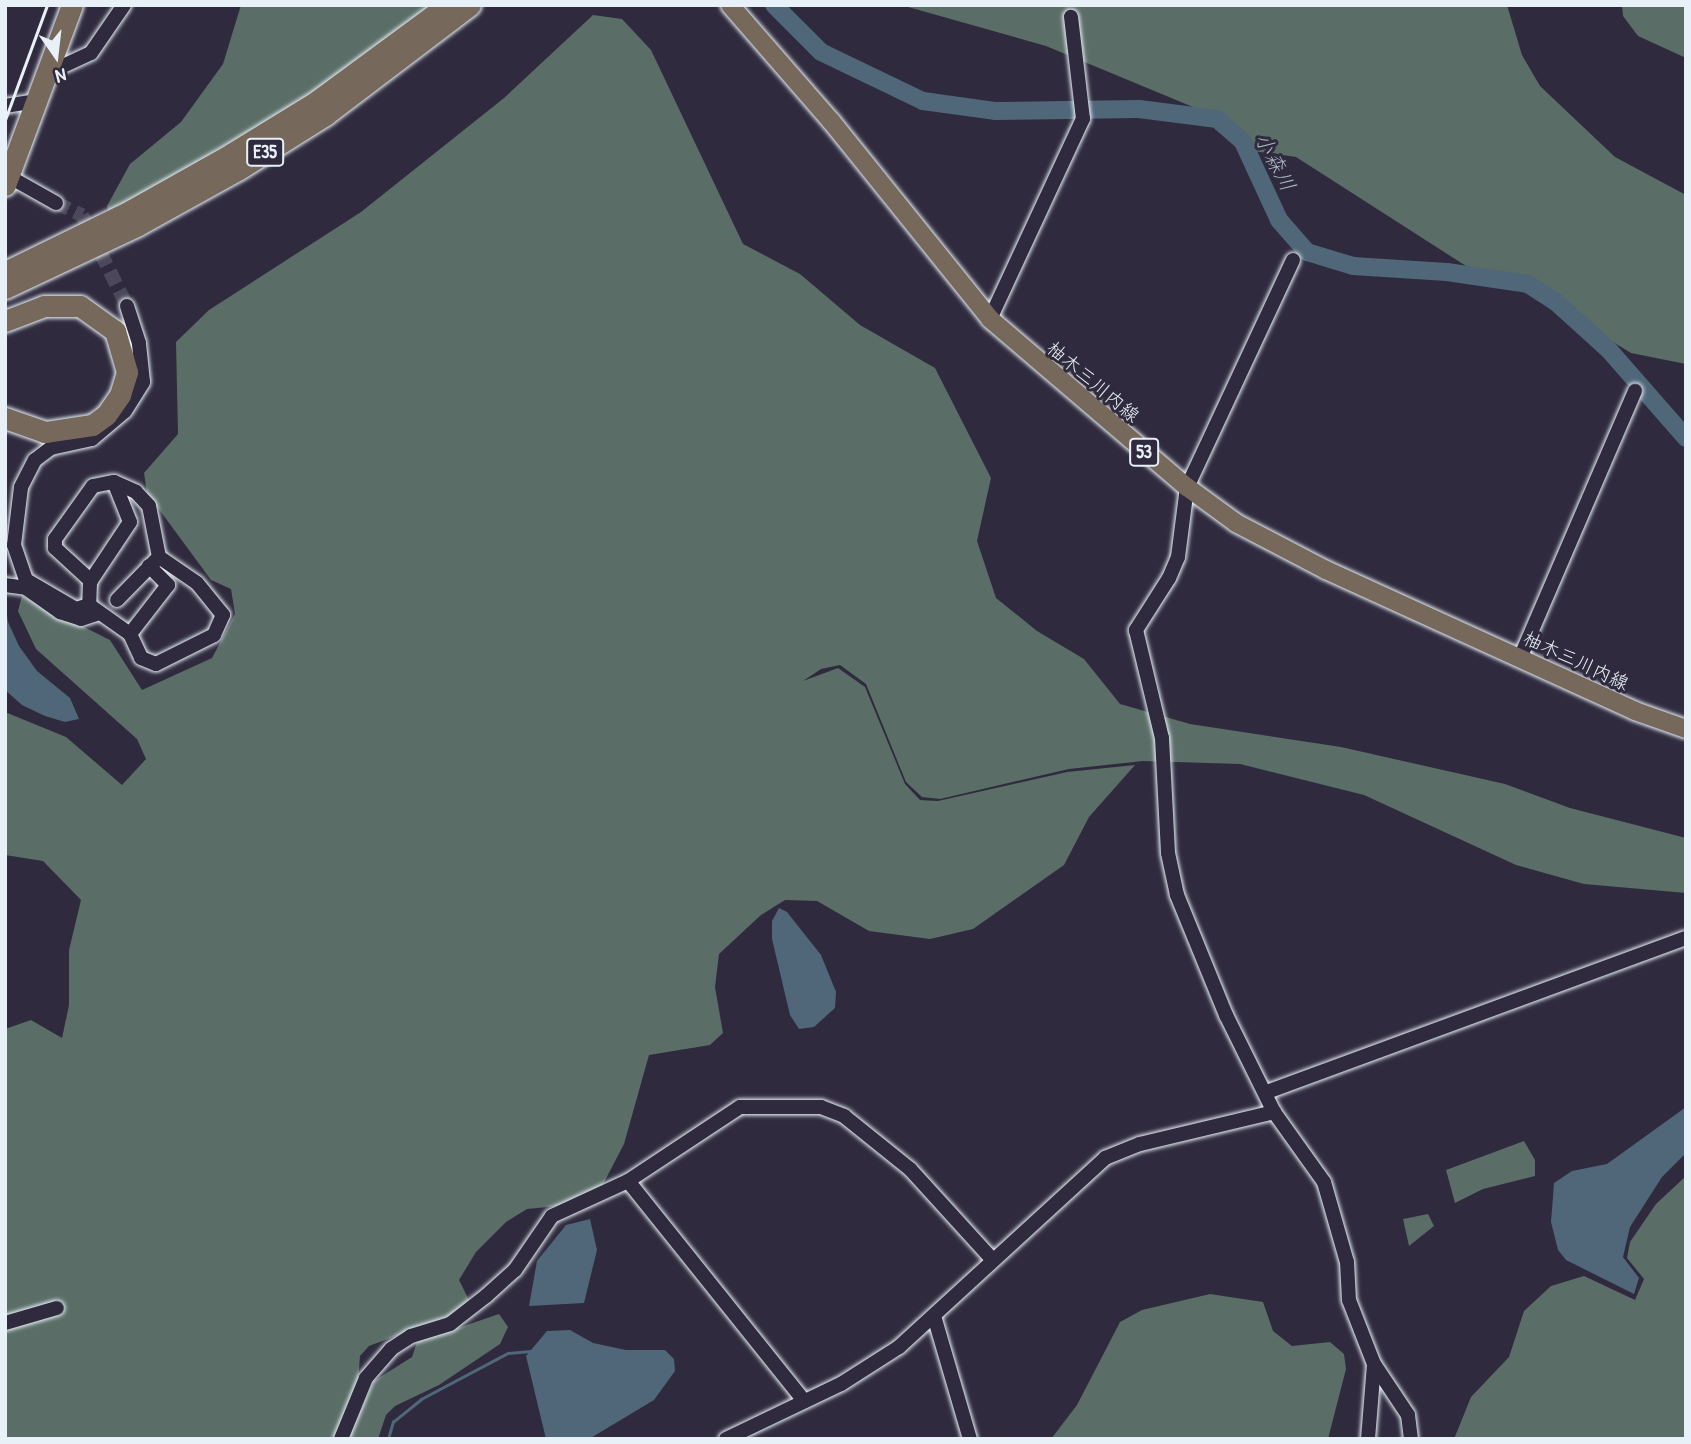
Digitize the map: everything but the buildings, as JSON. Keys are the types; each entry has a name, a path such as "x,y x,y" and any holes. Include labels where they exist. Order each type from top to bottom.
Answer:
{"highway":[{"path":"7,181 72,5"},
{"name":"E35","path":"5,288 231,155 317,101 447,5"},
{"name":"E35","path":"5,272 40,265 250,162 325,115 470,5"},
{"path":"5,321 44,306 80,306 115,331 127,372 120,395 92,425 45,432 5,418"},
{"path":"5,330 52,314 87,319 113,347 117,371 112,392 99,408 82,418 66,422 37,419 5,406"}],"main road":[{"name":"柚木三川内線","path":"730,5 831,121 990,319 1187,487 1268,542 1520,659 1686,729"}],"street":[{"path":"48,73 90,52 124,5"},
{"path":"990,319 1083,118 1071,17"},
{"path":"5,106 36,101"},
{"path":"7,181 56,203"},
{"path":"1293,260 1187,487 1178,557 1136,630 1162,738 1168,853 1177,895 1226,1015 1267,1092 1274,1112 1329,1194 1347,1262 1349,1300 1374,1364 1408,1415 1411,1439"},
{"path":"127,306 141,355 143,382 125,411 92,439 51,448 35,460 21,487 13,545 26,580 76,609 94,609 130,634 141,658 156,664 214,635 222,624 218,606 197,583 154,562"},
{"path":"1520,659 1634,391"},
{"path":"94,609 91,581 130,522 114,482"},
{"path":"91,581 55,548 55,539 93,486 114,482 136,492 149,506 154,562 167,586 130,634"},
{"path":"117,600 154,562"},
{"path":"5,585 26,588 60,612 81,619 94,609"},
{"path":"1267,1092 1686,937"},
{"path":"341,1439 366,1378 391,1349 411,1336 450,1324 486,1296 515,1270 552,1216 628,1181 740,1107 821,1107 844,1116 910,1169 992,1259"},
{"path":"726,1439 841,1384 899,1347 992,1259 1117,1152 1274,1112"},
{"path":"628,1181 804,1401"},
{"path":"5,1323 57,1308"},
{"path":"934,1316 970,1439"},
{"path":"1368,1439 1374,1364"}],"green space":[{"path":"241,5 447,5 255,169 171,220 129,229 111,224 107,206 130,164 181,122 223,64"},
{"path":"901,5 1507,5 1522,55 1540,86 1615,157 1686,195 1686,364 1631,353 1552,305 1466,266 1296,157 1253,151 1205,112 1046,46"},
{"path":"1622,5 1686,5 1686,58 1638,36 1623,16"},
{"path":"593,15 622,19 651,50 743,244 800,274 860,325 935,368 991,478 977,541 996,598 1037,631 1084,659 1120,704 1190,724 1341,747 1505,784 1570,808 1686,838 1686,893 1584,884 1516,865 1364,795 1240,764 1143,761 1069,769 940,799 922,797 906,782 866,684 840,665 821,669 803,681 838,668 865,687 905,784 920,800 938,801 1067,772 1135,765 1089,817 1064,865 973,929 930,939 869,931 817,901 785,900 761,915 719,954 715,987 723,1033 710,1045 649,1055 624,1144 599,1192 569,1205 527,1209 506,1222 476,1252 459,1280 470,1302 462,1311 369,1346 360,1356 358,1382 335,1439 5,1439 5,1029 31,1020 62,1038 69,1005 69,950 81,900 43,861 5,855 5,712 66,737 122,785 146,759 137,739 36,649 18,611 22,596 110,640 142,690 212,658 235,614 231,589 211,580 147,493 144,473 178,434 176,342 209,310 361,212 504,98"},
{"path":"1524,1141 1535,1160 1535,1176 1483,1189 1455,1203 1446,1170"},
{"path":"1686,1176 1686,1439 1454,1439 1471,1397 1509,1357 1524,1311 1551,1286 1584,1276 1635,1300 1644,1279 1627,1258 1630,1242 1656,1204"},
{"path":"1428,1214 1434,1226 1409,1246 1403,1219"},
{"path":"1210,1294 1263,1302 1273,1331 1292,1346 1330,1342 1344,1354 1346,1369 1328,1439 1051,1439 1077,1405 1120,1322 1142,1310"},
{"path":"499,1314 508,1327 500,1344 439,1385 395,1406 386,1415 378,1439 348,1439 374,1381 412,1357 417,1342"}],"water":[{"path":"5,602 8,622 19,646 37,671 70,698 79,719 65,722 45,716 22,705 5,690"},
{"path":"779,908 787,912 821,955 836,992 835,1008 814,1027 799,1029 790,1015 772,939 772,921"},
{"path":"1686,1107 1686,1153 1662,1177 1630,1227 1623,1257 1639,1278 1634,1294 1566,1260 1558,1250 1551,1222 1554,1183 1572,1171 1607,1164"},
{"path":"590,1219 597,1250 584,1303 529,1306 537,1261 566,1225"},
{"path":"570,1330 593,1343 626,1350 665,1350 674,1359 675,1371 654,1400 589,1439 546,1439 526,1356 547,1331"}],"waterway":[{"name":"小森川","path":"774,5 821,52 923,101 996,111 1139,109 1217,119 1243,142 1279,220 1307,252 1353,266 1447,272 1528,284 1556,302 1609,350 1686,438"},
{"path":"388,1439 393,1422 421,1399 508,1353 531,1351"}],"tunnel":[{"path":"56,203 82,215 127,306"}],"railway":[{"path":"5,120 47,5"}]}
